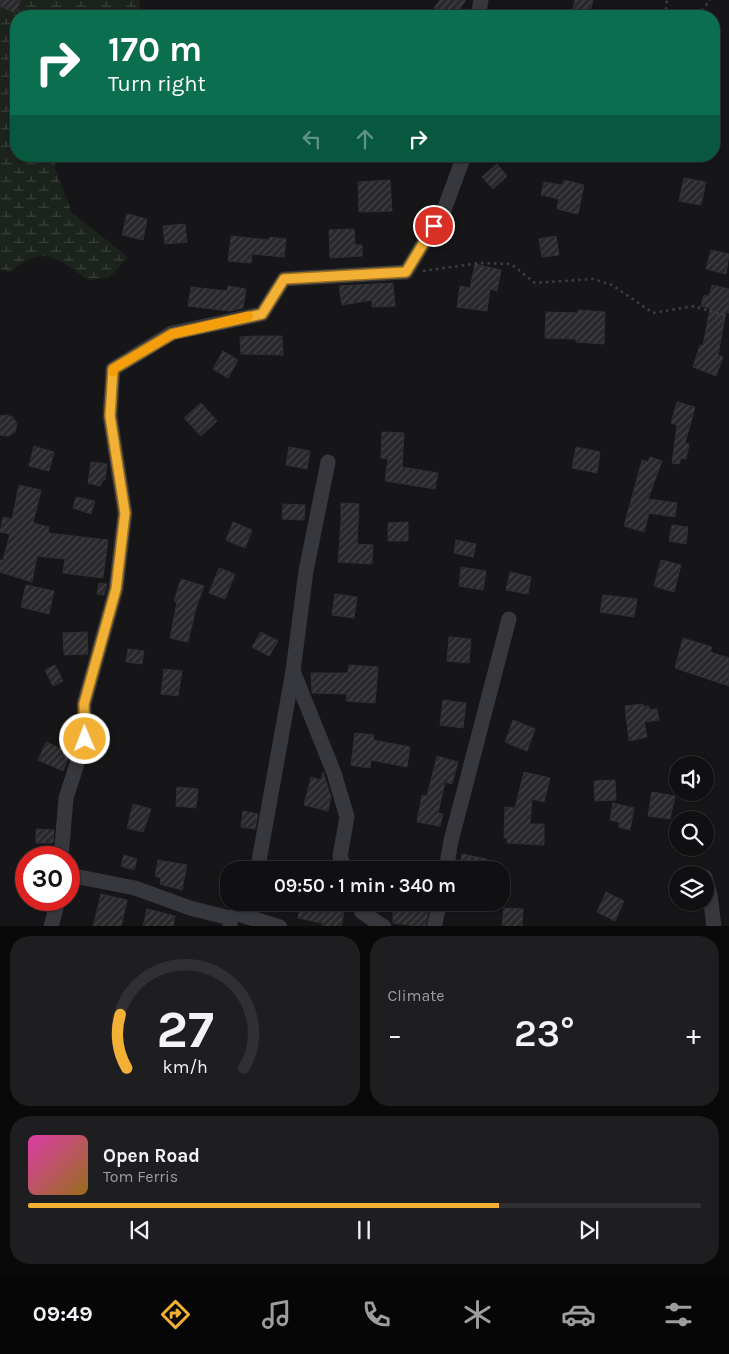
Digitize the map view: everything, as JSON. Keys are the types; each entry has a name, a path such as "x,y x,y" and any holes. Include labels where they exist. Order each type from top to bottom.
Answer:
{"street":[{"path":"63,846 66,798 85,739 84,704 116,589 125,513 110,416 113,369 172,334 262,314 284,279 406,272 444,210 462,162"},
{"path":"259,861 293,672 306,571 328,462"},
{"path":"448,861 451,841 509,619"},
{"path":"293,672 334,773 347,817 340,856 342,861"},
{"path":"80,876 135,888 190,908 235,915 280,926"},
{"path":"51,926 55,911"},
{"path":"362,911 384,926"},
{"path":"434,926 438,911"},
{"path":"712,911 714,926"}],"path":[{"path":"406,272 440,270 480,263 511,264 534,283 593,279 612,286 653,312 694,306 729,317"}],"green space":[{"path":"0,0 140,0 139,10 10,10 10,162 56,162 55,169 72,213 128,257 109,278 88,280 56,259 41,256 28,259 10,272 0,270"}],"building":[{"path":"0,0 21,0 16,10 10,11 0,6"},
{"path":"440,0 466,0 459,10 437,10 434,8"},
{"path":"575,0 593,0 590,10 572,10"},
{"path":"497,164 507,176 493,189 482,177"},
{"path":"684,178 706,182 701,205 679,201"},
{"path":"390,180 392,211 359,212 358,182"},
{"path":"564,180 584,185 578,214 557,209 559,199 541,195 544,182 562,185"},
{"path":"127,214 147,219 143,240 122,235"},
{"path":"185,224 187,242 165,244 163,226"},
{"path":"354,229 355,245 362,245 362,256 330,258 329,230"},
{"path":"231,236 269,240 270,237 286,239 284,257 252,254 251,263 228,261"},
{"path":"556,236 559,255 542,257 539,239"},
{"path":"711,250 729,254 726,274 706,269"},
{"path":"475,264 501,270 497,291 490,289 487,311 457,307 460,286 470,288"},
{"path":"393,283 395,306 372,307 372,300 342,305 339,286"},
{"path":"712,285 729,289 729,313 726,312 718,355 723,357 716,376 693,367 700,345 703,346 710,308 701,306 704,295 709,296"},
{"path":"228,286 246,289 243,308 230,311 188,306 191,287 227,291"},
{"path":"578,310 605,312 604,344 576,342 576,339 545,338 546,312 578,313"},
{"path":"282,336 283,355 241,354 240,337"},
{"path":"223,351 238,360 228,378 213,369"},
{"path":"677,402 695,407 685,443 689,444 686,459 681,458 679,464 672,463 677,425 671,423"},
{"path":"201,403 217,421 201,436 184,418"},
{"path":"0,416 13,417 17,424 15,432 9,436 0,435"},
{"path":"382,432 404,433 402,467 438,473 435,489 385,481 388,459 381,458"},
{"path":"34,446 54,452 49,471 29,466"},
{"path":"289,447 310,451 307,469 286,465"},
{"path":"576,447 600,452 597,473 572,468"},
{"path":"650,457 662,461 648,499 677,503 675,517 649,513 644,532 624,526 642,460 648,462"},
{"path":"91,462 107,464 105,480 103,480 100,486 88,483"},
{"path":"19,485 41,490 33,523 49,527 48,533 108,540 103,578 63,573 65,559 37,556 32,582 0,572 0,560 3,560 10,534 0,532 3,517 12,519"},
{"path":"76,497 95,501 91,514 73,508"},
{"path":"341,503 359,504 357,544 373,545 372,564 338,562"},
{"path":"283,504 305,505 304,520 282,519"},
{"path":"233,522 252,530 245,548 226,540"},
{"path":"408,522 408,541 388,541 388,523"},
{"path":"672,525 688,527 686,544 669,541"},
{"path":"456,540 476,544 473,557 454,553"},
{"path":"661,560 681,565 674,592 654,586"},
{"path":"461,567 486,571 483,590 459,586"},
{"path":"219,568 235,574 225,599 209,593"},
{"path":"510,572 531,577 528,594 506,590"},
{"path":"181,579 204,586 196,608 188,642 170,638 177,602 174,601"},
{"path":"99,583 107,584 104,595 97,594"},
{"path":"26,585 54,591 49,614 21,607"},
{"path":"335,594 357,597 354,618 332,615"},
{"path":"603,595 637,599 634,617 600,612"},
{"path":"87,632 88,654 64,655 63,633"},
{"path":"261,632 278,641 269,656 252,647"},
{"path":"449,637 471,639 469,663 447,661"},
{"path":"683,638 712,647 710,652 729,658 729,686 675,668"},
{"path":"128,649 144,651 142,664 126,662"},
{"path":"55,665 63,681 53,686 45,670"},
{"path":"349,665 378,667 375,703 346,701 347,694 312,693 311,673 348,673"},
{"path":"164,669 182,671 178,696 161,694"},
{"path":"443,700 466,703 463,728 440,725"},
{"path":"643,704 643,707 649,706 649,710 657,709 659,720 644,722 647,737 629,741 625,706"},
{"path":"513,720 535,729 527,751 505,742"},
{"path":"355,733 374,735 373,740 410,747 407,767 371,760 370,768 351,765"},
{"path":"46,742 70,753 63,771 38,760"},
{"path":"437,756 458,762 452,784 445,782 438,813 443,814 440,826 417,822 422,795 427,796"},
{"path":"323,772 331,797 328,811 304,805 311,777 321,780"},
{"path":"524,772 550,778 544,802 532,799 530,824 544,824 544,845 507,843 507,838 504,838 505,807 515,808"},
{"path":"615,780 616,800 595,801 594,781"},
{"path":"177,787 198,789 196,808 176,806"},
{"path":"652,792 669,795 669,801 674,801 672,811 669,811 669,819 648,816"},
{"path":"613,803 634,808 630,830 619,827 619,822 610,820"},
{"path":"133,804 151,809 143,832 127,828"},
{"path":"243,811 258,814 255,829 241,827"},
{"path":"36,829 54,830 53,843 36,843"},
{"path":"462,854 487,859 487,861 461,861"},
{"path":"124,855 137,859 134,870 121,866"},
{"path":"158,860 187,865 182,890 160,884 161,878 155,876"},
{"path":"606,892 624,901 615,921 597,912"},
{"path":"101,894 127,900 121,926 93,926"},
{"path":"510,908 523,909 522,926 502,926 504,911 510,911"},
{"path":"147,909 175,916 173,926 143,926"},
{"path":"299,911 344,911 341,926 322,926 322,923 298,918"},
{"path":"393,911 428,911 425,926 393,923"}],"slow traffic":[{"path":"113,372 113,369 172,334 249,316"}],"route":[{"path":"85,739 84,704 116,589 125,513 110,416 113,369 172,334 262,314 284,279 406,272 434,226"}]}
